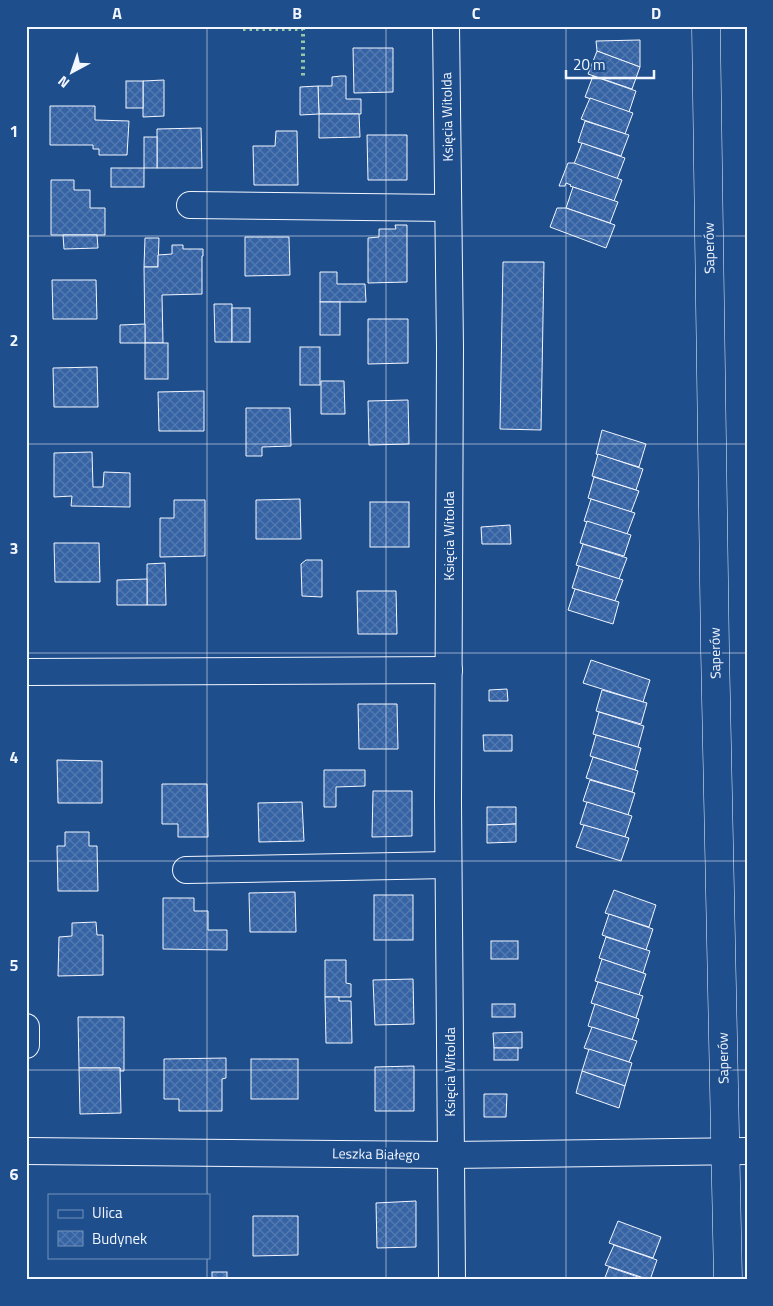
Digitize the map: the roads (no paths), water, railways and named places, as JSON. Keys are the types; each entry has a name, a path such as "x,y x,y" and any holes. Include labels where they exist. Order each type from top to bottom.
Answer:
{"street":[{"name":"Księcia Witolda","path":"446,26 450,348 448,865 452,1280"},
{"name":"Saperów","path":"706,26 715,649 736,1152 728,1280"},
{"path":"190,205 448,208"},
{"path":"26,672 448,670"},
{"path":"186,870 448,865"},
{"path":"26,1027 26,1046"},
{"name":"Leszka Białego","path":"26,1151 451,1155 736,1152"}]}
